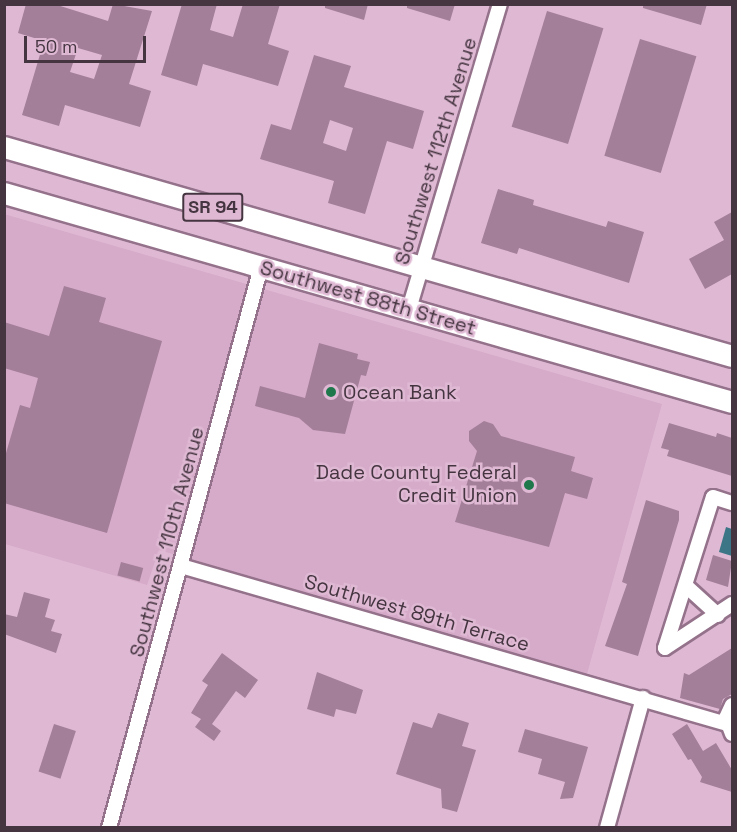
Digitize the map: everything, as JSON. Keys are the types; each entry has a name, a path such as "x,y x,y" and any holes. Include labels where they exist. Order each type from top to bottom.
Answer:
{"main road":[{"name":"SR 94","path":"4,147 732,356"},
{"name":"Southwest 88th Street","path":"4,193 732,402"}],"street":[{"name":"Southwest 112th Avenue","path":"409,309 500,4"},
{"name":"Southwest 110th Avenue","path":"109,828 261,267"},
{"path":"732,503 713,497 665,648 732,604"},
{"name":"Southwest 89th Terrace","path":"181,566 643,698 730,729"},
{"path":"686,586 718,615"},
{"path":"607,828 643,698"},
{"path":"730,729 732,705"}],"shaded area":[{"path":"4,214 662,404 587,674 159,550 147,585 5,544"}],"water":[{"path":"726,527 732,529 732,556 719,552"}],"building":[{"path":"26,4 54,4 108,21 113,4 152,11 129,84 151,91 140,127 65,105 59,126 22,115 44,41 18,33","holes":["78,48 102,55 94,79 70,72"]},
{"path":"182,4 217,4 210,30 233,37 243,4 280,4 268,44 289,51 278,86 203,64 197,86 161,75"},
{"path":"325,4 368,4 364,20 325,8"},
{"path":"407,4 455,4 450,21 407,8"},
{"path":"643,4 707,4 701,25 643,8"},
{"path":"547,11 603,28 568,144 512,127"},
{"path":"640,39 696,56 661,173 604,156"},
{"path":"314,55 351,66 344,87 424,111 413,149 387,141 365,214 328,203 334,181 260,159 271,124 291,130","holes":["330,120 353,128 346,151 323,143"]},
{"path":"498,189 534,200 533,205 606,227 608,221 644,232 629,283 519,248 517,254 481,243"},
{"path":"732,212 732,274 705,289 689,259 724,240 714,222"},
{"path":"64,286 106,298 99,322 162,341 107,533 4,503 4,460 20,405 30,408 38,378 4,368 4,322 49,336"},
{"name":"Ocean Bank","path":"319,343 358,354 357,359 370,362 366,376 361,375 345,434 313,430 299,418 255,406 260,386 305,398"},
{"name":"Dade County Federal Credit Union","path":"484,421 493,424 501,436 575,457 571,471 593,478 587,499 565,493 549,547 455,522 477,451 469,441 469,431"},
{"path":"669,423 716,437 717,433 732,438 732,476 667,456 669,450 661,448"},
{"path":"646,500 679,511 679,520 638,656 605,646 627,584 622,582"},
{"path":"713,555 732,561 728,587 706,580"},
{"path":"121,562 143,568 140,581 117,576"},
{"path":"24,592 50,599 45,617 55,620 51,631 62,634 56,653 4,634 4,614 17,617"},
{"path":"732,648 732,694 723,699 720,709 680,698 684,673 689,675"},
{"path":"222,653 258,680 245,698 236,691 212,724 221,731 214,741 195,727 201,719 191,713 208,685 202,681"},
{"path":"317,672 363,690 356,714 336,709 334,717 307,709"},
{"path":"438,713 469,723 462,746 476,750 457,812 442,808 441,789 396,774 413,722 432,728"},
{"path":"54,724 76,731 60,779 39,772"},
{"path":"687,724 703,751 716,743 732,770 732,792 700,782 702,777 672,734"},
{"path":"525,729 588,747 573,798 560,799 565,782 538,774 542,759 518,752"}],"place":[{"name":"Ocean Bank","path":"331,392"},
{"name":"Dade County Federal Credit Union","path":"529,485"}]}
